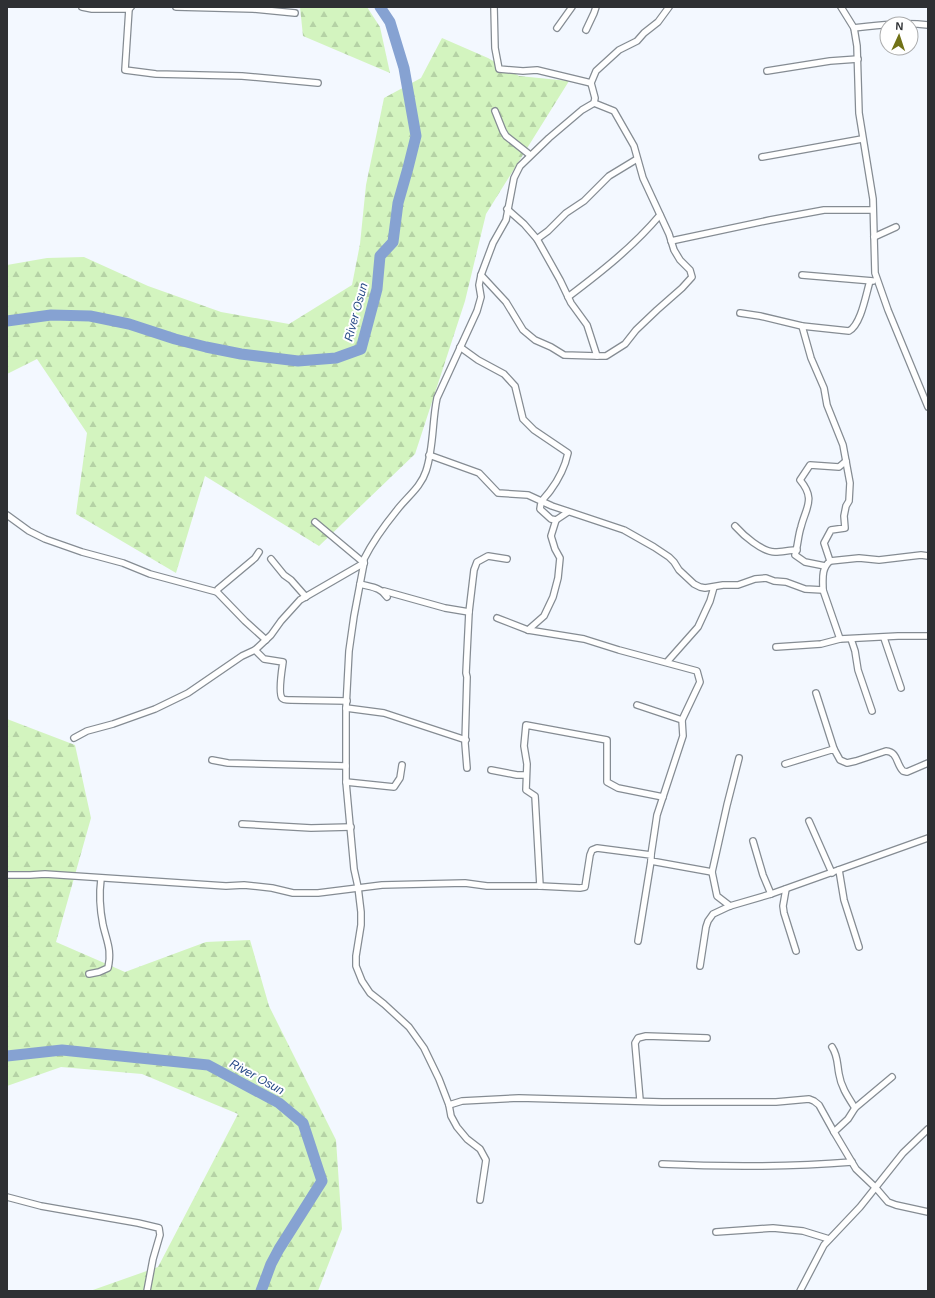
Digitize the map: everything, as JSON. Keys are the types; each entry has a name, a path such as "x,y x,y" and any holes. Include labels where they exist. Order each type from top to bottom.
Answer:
{"street":[{"path":"82,7 130,8 125,70 156,74 242,76 318,83"},
{"path":"176,7 253,8 295,13"},
{"path":"494,7 495,48 499,69 523,71 537,70 591,83"},
{"path":"557,28 572,7"},
{"path":"586,30 596,7"},
{"path":"480,1200 486,1160 480,1149 467,1139 457,1127 451,1116 449,1105 440,1079 424,1048 409,1027 370,993 362,981 356,966 356,956 361,925 346,782 346,701 349,651 364,559 382,529 419,485 426,471 437,398 477,311 481,297 479,286 481,275 493,243 506,220 514,178 520,166 530,155 560,128 594,102 595,98 591,83 596,71 619,50 637,41 644,33 658,22 669,7"},
{"path":"841,7 854,28 857,46 859,113 872,199 874,265 877,280 928,407"},
{"path":"854,28 904,23 928,25"},
{"path":"767,71 830,61 858,59"},
{"path":"481,275 506,302 523,330 535,340 551,347 564,356 606,356 625,344 636,330 692,277 690,270 680,260 674,250 643,178 634,146 614,111 594,102"},
{"path":"495,111 503,131 530,155"},
{"path":"762,157 862,138"},
{"path":"537,239 548,231 566,213 584,201 609,176 637,159"},
{"path":"508,209 537,239 571,303 587,325 597,356"},
{"path":"671,241 824,210 873,210"},
{"path":"568,296 599,274 624,252 646,232 660,215"},
{"path":"874,236 896,226"},
{"path":"802,275 870,281 877,280"},
{"path":"740,313 802,326 849,331 854,328 860,316 870,281"},
{"path":"802,326 811,358 824,388 827,405 843,445 850,483 850,501 846,506 844,528 831,530 824,544 830,561"},
{"path":"460,347 478,360 504,374 515,386 523,419 534,430 568,453 562,472 550,491 541,501 540,509 551,519 556,520"},
{"path":"429,455 479,473 498,493 528,494 568,512 624,530 670,557 678,570 694,584 705,588 723,584 738,585 755,579 766,578 774,581 786,582 805,589 823,590"},
{"path":"825,566 805,562 795,555 800,527 809,504 806,487 800,480 810,465 839,467 846,461"},
{"path":"528,630 544,616 552,597 558,578 560,558 555,549 551,536 556,520 568,512"},
{"path":"7,516 29,531 82,552 123,563 150,574 217,592 266,640"},
{"path":"315,522 364,563"},
{"path":"735,526 740,532 765,550 774,552 797,550"},
{"path":"217,592 218,589 259,552"},
{"path":"840,639 823,590 825,566 830,561 859,558 879,560 921,555 928,556"},
{"path":"467,768 466,673 469,612 474,570 477,562 488,556 507,558"},
{"path":"271,559 284,575 291,580 306,597"},
{"path":"74,738 87,731 113,724 155,709 188,693 242,656 255,650 266,640 281,620 300,600 364,563"},
{"path":"360,584 385,594 469,612"},
{"path":"666,662 698,627 710,601 714,587"},
{"path":"497,618 528,630 584,638 619,650 697,671 700,682 682,720 683,736 658,815 638,941"},
{"path":"776,647 820,644 840,639 928,636"},
{"path":"884,638 900,688"},
{"path":"851,639 855,651 858,670 872,711"},
{"path":"255,650 264,658 283,662 280,690 282,699 346,701"},
{"path":"816,693 834,749 840,760 847,763 886,751 895,755 900,768 903,771 907,772 928,763"},
{"path":"637,705 682,720"},
{"path":"346,708 384,713 466,740"},
{"path":"540,886 535,796 526,790 527,764 524,746 526,725 607,740 607,782 618,788 663,797"},
{"path":"785,764 834,749"},
{"path":"730,906 717,896 712,872 739,758"},
{"path":"212,760 228,763 346,766"},
{"path":"346,782 394,787 400,778 402,765"},
{"path":"491,770 517,775 526,775"},
{"path":"809,821 832,873"},
{"path":"242,824 310,828 351,827"},
{"path":"700,966 708,921 713,914 730,906 786,889 928,838"},
{"path":"753,841 763,875 771,894"},
{"path":"7,875 45,874 101,879 226,886 244,885 272,888 293,893 318,893 382,885 465,883 487,886 580,888 585,887 590,855 592,850 597,848 651,858 712,872"},
{"path":"839,870 844,900 859,947"},
{"path":"89,974 108,968 110,958 110,946 101,910 99,891 101,879"},
{"path":"786,889 783,906 784,913 796,951"},
{"path":"640,1100 636,1043 638,1038 646,1036 707,1038"},
{"path":"832,1047 836,1053 839,1074 844,1092 855,1108"},
{"path":"834,1132 848,1119 855,1108 892,1077"},
{"path":"449,1105 462,1100 486,1099 640,1100 662,1102 776,1102 809,1099 819,1105 856,1169 888,1202 896,1206 928,1212"},
{"path":"800,1291 824,1245 860,1208 903,1153 928,1129"},
{"path":"662,1164 752,1166 852,1162"},
{"path":"7,1197 41,1206 159,1228 160,1235 153,1259 147,1291"},
{"path":"716,1232 773,1228 803,1231 829,1239"}],"green space":[{"path":"300,7 367,7 380,27 390,73 303,36"},
{"path":"442,38 488,58 519,76 569,81 486,214 465,301 415,454 319,546 205,476 176,573 76,514 87,433 37,359 7,374 7,265 47,258 84,257 148,286 221,312 289,324 352,285 360,244 366,185 384,98 421,78"},
{"path":"7,719 75,745 91,818 56,942 125,972 206,942 250,940 269,1006 336,1140 342,1229 318,1291 90,1291 158,1267 238,1114 142,1074 61,1067 7,1086"}],"waterway":[{"name":"River Osun","path":"7,321 51,315 90,316 129,324 175,339 206,347 241,354 298,361 336,358 361,349 377,289 380,256 393,242 398,203 416,136 404,68 390,22 380,7"},
{"name":"River Osun","path":"7,1056 62,1050 208,1065 279,1103 303,1123 322,1181 279,1249 271,1264 261,1291"}]}
